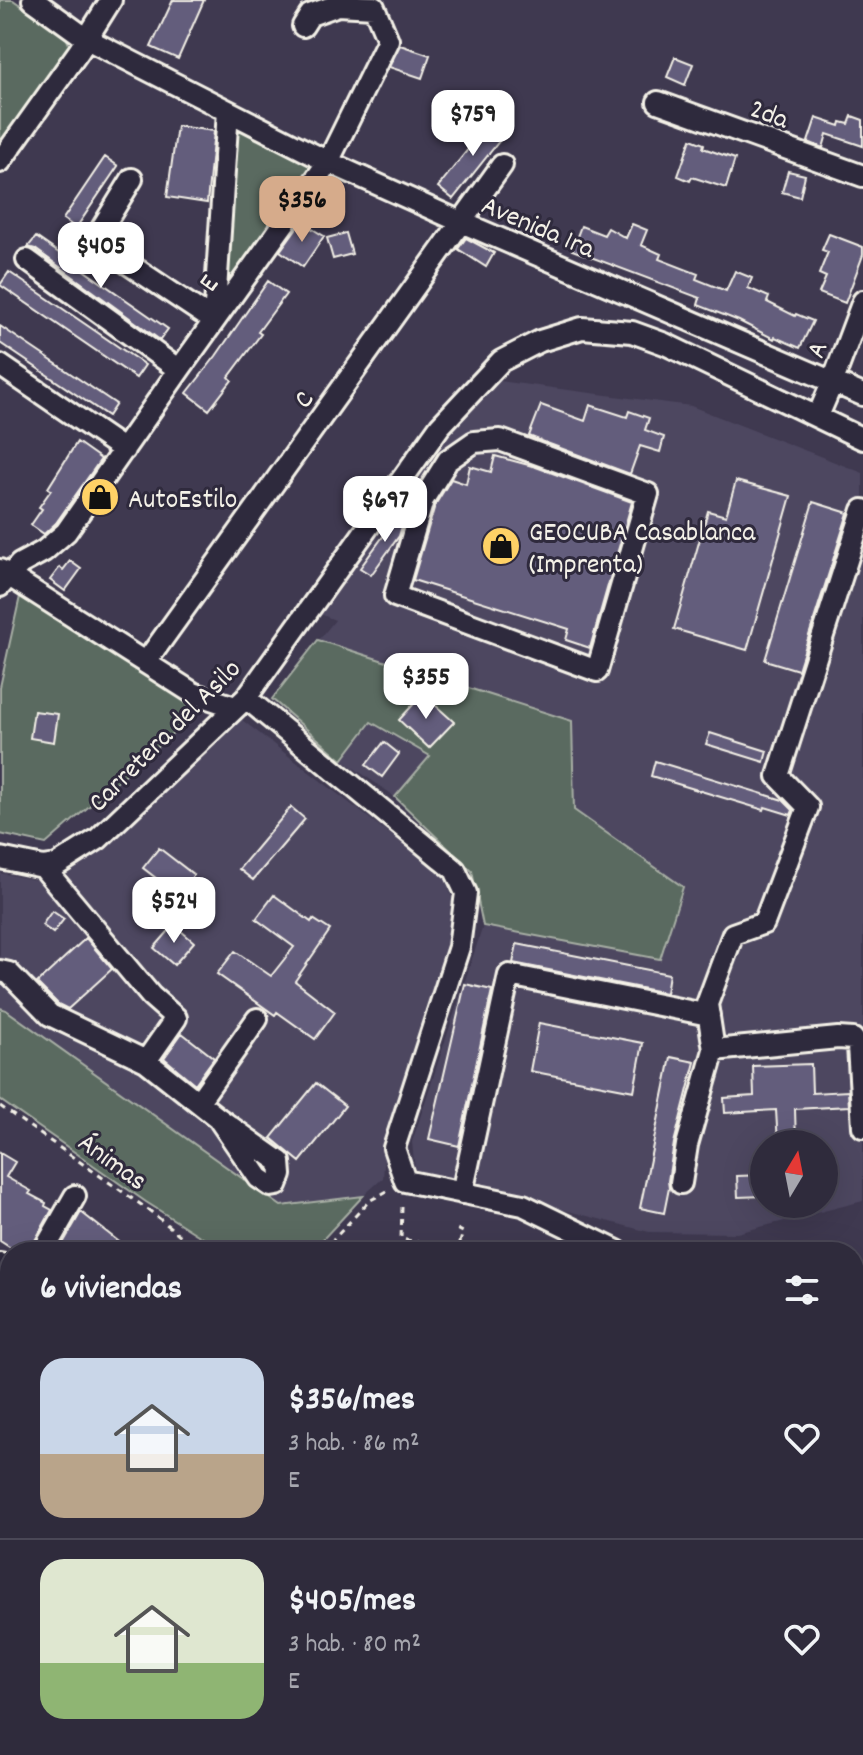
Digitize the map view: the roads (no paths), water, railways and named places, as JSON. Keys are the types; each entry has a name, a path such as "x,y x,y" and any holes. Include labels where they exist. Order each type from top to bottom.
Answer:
{"street":[{"name":"Avenida 1ra","path":"33,0 87,39 328,162 863,395"},
{"path":"0,162 111,0"},
{"name":"E","path":"3,577 44,551 66,532 328,162 388,40 374,7 338,5 310,15 303,26"},
{"name":"2da","path":"658,102 863,176"},
{"path":"132,179 94,241 214,321 228,111"},
{"name":"C","path":"146,662 502,165"},
{"path":"27,260 179,370"},
{"name":"A","path":"818,416 863,301"},
{"path":"632,332 649,303"},
{"name":"Carretera del Asilo","path":"43,867 57,865 98,839 240,702 440,426 501,361 540,341 582,328 632,332 665,344 863,439"},
{"path":"0,365 124,450"},
{"path":"500,440 648,494 597,671 395,596 423,500 448,460 474,442 500,440"},
{"path":"399,483 423,500"},
{"path":"681,1183 687,1145 714,1050 707,1004 733,934 764,923 808,807 778,776 863,510"},
{"path":"3,577 193,693 240,702 455,870 466,893 459,947 394,1148 405,1181 523,1205 599,1242"},
{"path":"0,858 43,867 151,996 176,1018 146,1061"},
{"path":"0,971 9,973 50,1015 146,1061 218,1118"},
{"path":"462,1193 509,975 709,1015"},
{"path":"199,1101 257,1019"},
{"path":"714,1050 853,1039 858,1046 863,1127"},
{"path":"49,1242 75,1196"}],"place":[{"name":"AutoEstilo","path":"100,497"},
{"name":"GEOCUBA Casablanca (Imprenta)","path":"501,546"}]}
